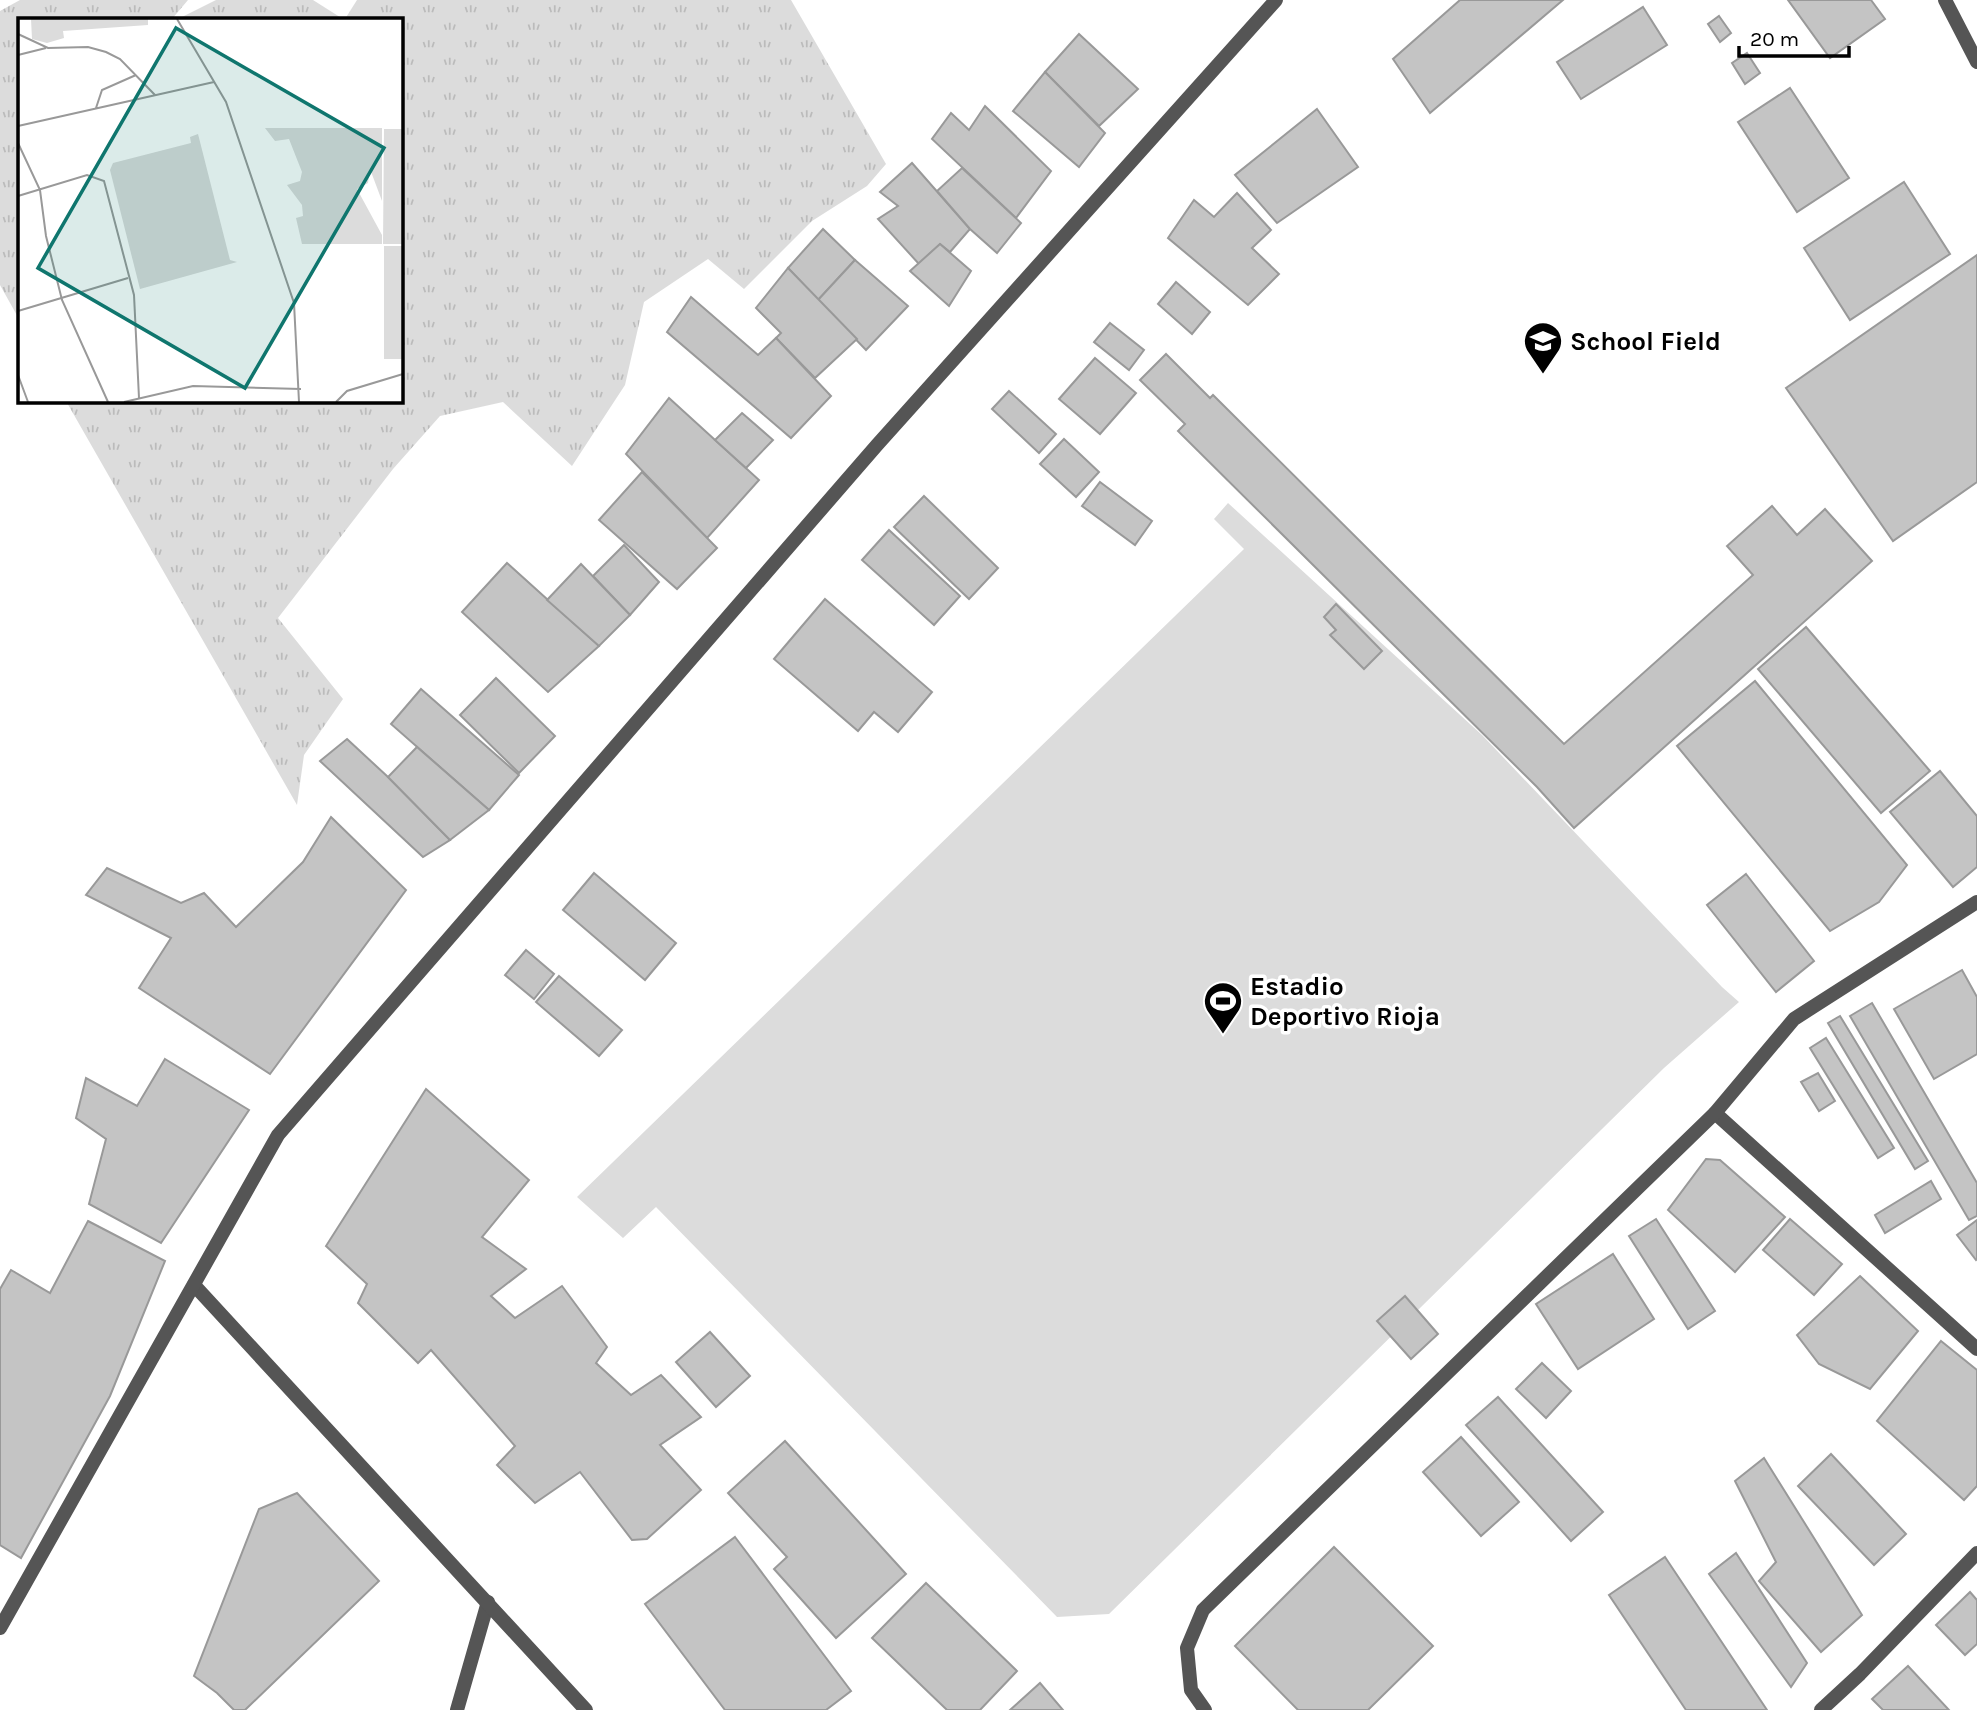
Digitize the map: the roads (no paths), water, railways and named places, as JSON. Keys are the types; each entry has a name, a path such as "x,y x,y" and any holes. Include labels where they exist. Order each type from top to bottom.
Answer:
{"street":[{"path":"0,1628 278,1135 868,455 1276,0"},
{"path":"1945,0 1977,62"},
{"path":"1205,1710 1191,1690 1187,1648 1203,1610 1714,1113 1794,1020 1977,902"},
{"path":"1714,1113 1977,1349"},
{"path":"194,1285 586,1710"},
{"path":"1821,1710 1860,1674 1977,1553"},
{"path":"457,1710 488,1602"}],"place":[{"name":"School Field","path":"1543,375"},
{"name":"Estadio Deportivo Rioja","path":"1223,1035"}]}
